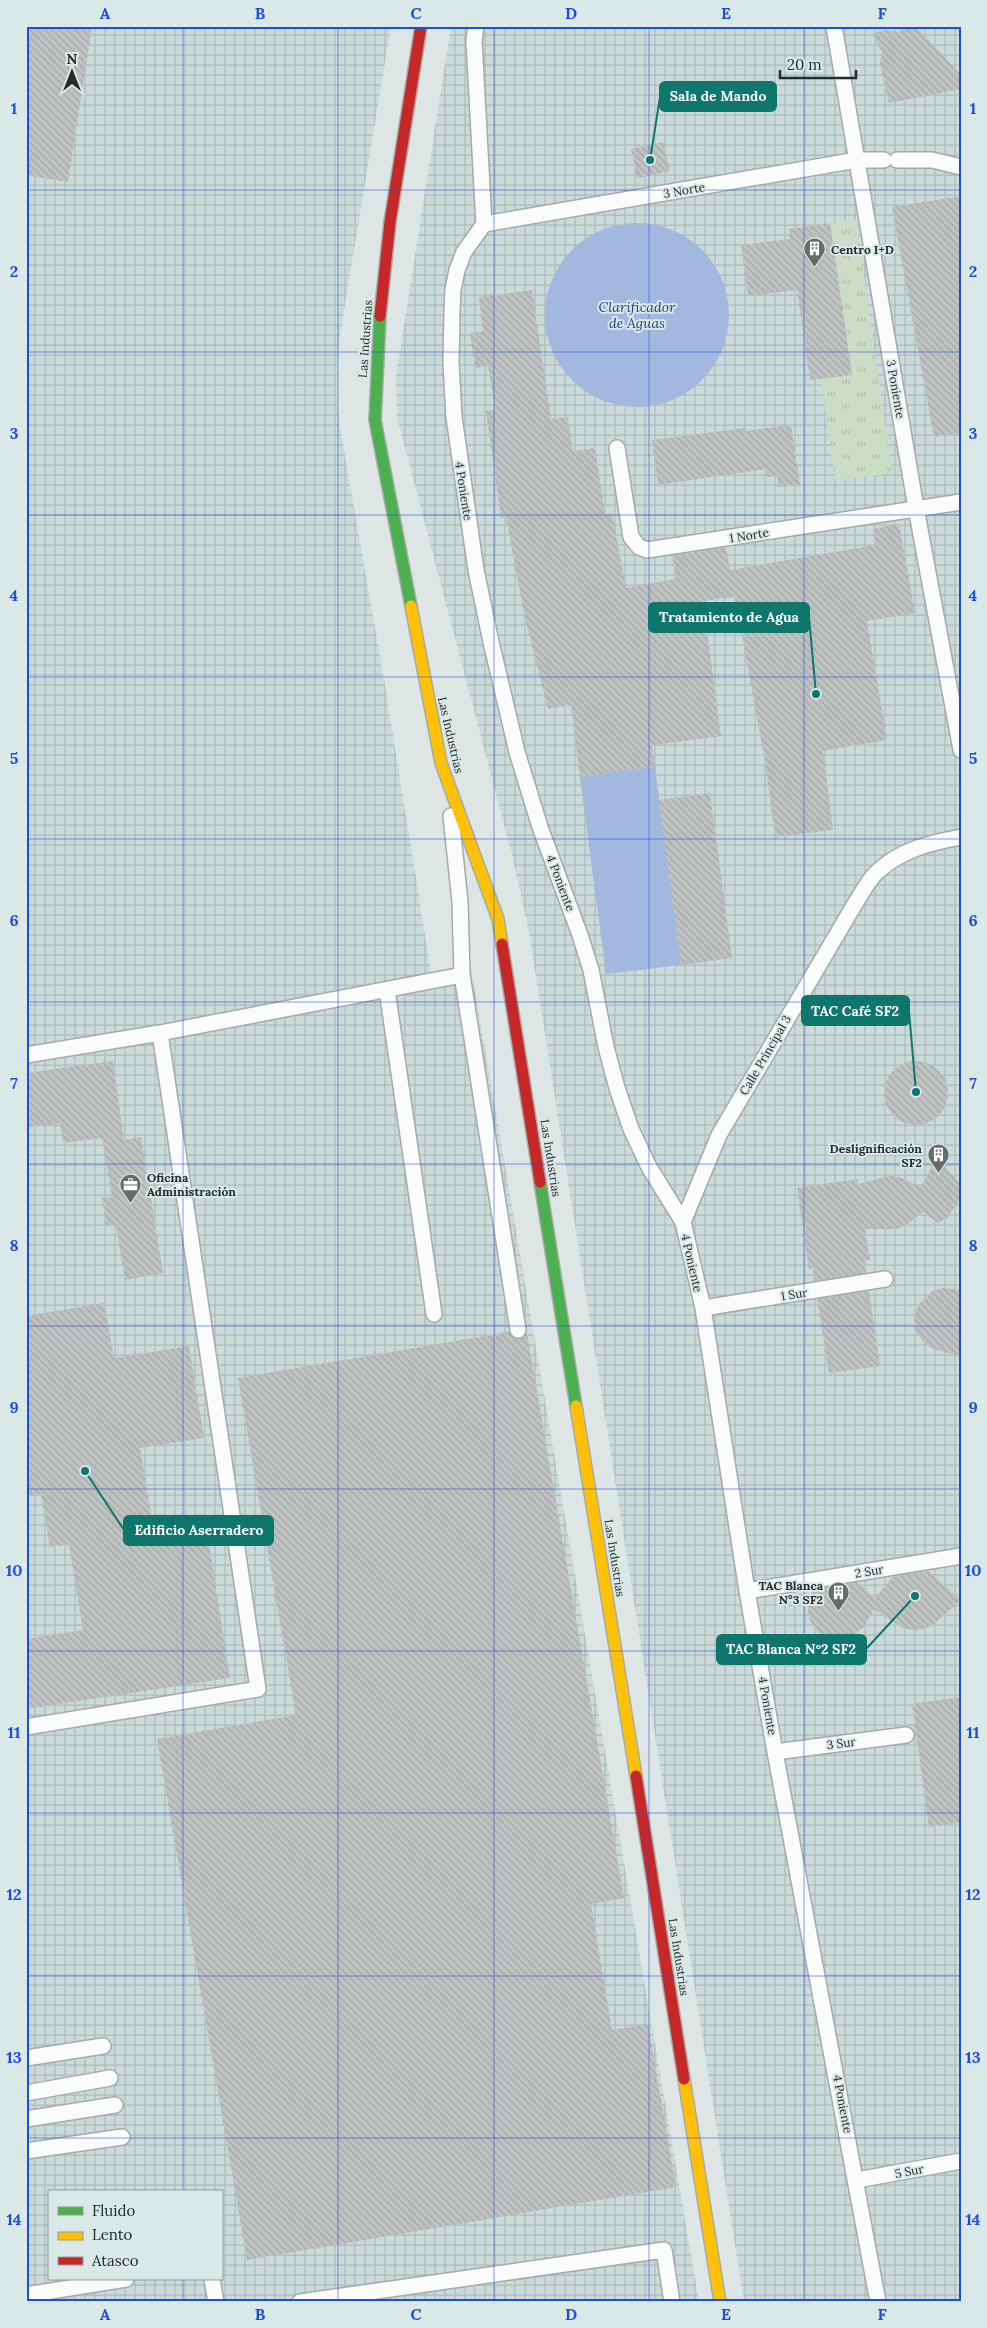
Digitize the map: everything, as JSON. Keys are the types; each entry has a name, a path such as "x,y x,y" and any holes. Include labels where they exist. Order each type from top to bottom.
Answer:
{"street":[{"name":"Las Industrias","path":"421,26 388,234 375,363 375,420 441,763 498,919 720,2302"}],"lane":[{"path":"476,26 474,41 484,224"},
{"name":"3 Poniente","path":"834,26 916,508 961,750"},
{"name":"3 Norte","path":"484,224 857,160 932,160 961,166"},
{"name":"4 Poniente","path":"484,224 464,252 457,270 453,290 451,364 458,455 485,615 528,791 591,970 606,1047 617,1088 631,1129 649,1167 683,1222 703,1308 747,1591 775,1752 857,2180 878,2302"},
{"name":"1 Norte","path":"617,448 631,537 639,547 646,550 961,502"},
{"path":"441,763 456,856 462,975 518,1330"},
{"name":"Calle Principal 3","path":"683,1222 719,1134 856,902 876,874 902,853 928,844 961,837"},
{"path":"26,1055 160,1033 462,975"},
{"path":"387,990 434,1314"},
{"path":"26,1728 258,1689 160,1033"},
{"name":"1 Sur","path":"703,1308 885,1279"},
{"name":"2 Sur","path":"747,1591 961,1556"},
{"name":"3 Sur","path":"775,1752 906,1735"},
{"path":"26,2058 103,2046"},
{"path":"26,2093 110,2078"},
{"path":"26,2119 115,2105"},
{"path":"26,2151 122,2137"},
{"name":"5 Sur","path":"857,2180 961,2161"},
{"path":"300,2302 664,2250 672,2302"},
{"path":"26,2295 120,2280"},
{"path":"212,2280 216,2302"}],"shaded area":[{"path":"26,26 391,26 339,341 337,394 339,422 385,685 431,973 471,967 699,2302 26,2302"},
{"path":"451,26 961,26 961,2302 744,2302 529,932 512,855 397,417 396,377"}],"green space":[{"path":"856,220 892,473 835,481 821,379 852,374 830,223"}],"water":[{"name":"Clarificador de Aguas","path":"637,223 655,225 672,230 702,250 722,280 727,297 729,315 727,333 722,350 702,380 672,400 655,405 637,407 619,405 602,400 572,380 552,350 547,333 545,315 547,297 552,280 572,250 602,230 619,225"},
{"path":"655,767 681,965 606,974 580,777"}],"building":[{"path":"26,26 92,26 68,182 26,175"},
{"path":"907,26 915,26 961,75 961,89 889,103 880,63 882,51 877,44 874,33 885,30 898,32"},
{"path":"663,142 670,171 637,178 631,149"},
{"path":"961,196 961,433 934,437 892,207"},
{"name":"Centro I+D","path":"830,223 852,375 810,380 797,290 748,296 741,245 790,239 789,229"},
{"path":"532,290 551,419 568,417 573,451 595,448 605,514 612,513 626,588 676,579 672,556 726,547 730,570 875,545 873,529 899,524 915,613 867,621 887,740 823,751 833,830 775,837 765,761 735,597 703,601 721,736 652,745 655,767 580,777 571,705 548,709 525,618 506,517 501,518 486,411 495,410 488,366 475,368 470,333 483,331 479,297"},
{"path":"791,425 800,485 778,487 777,476 767,477 766,469 658,485 652,440 745,428 745,431"},
{"path":"710,793 732,958 681,965 659,800"},
{"path":"113,1061 124,1140 141,1137 163,1273 125,1280 116,1225 106,1226 102,1198 112,1197 102,1138 63,1143 60,1123 26,1128 26,1073"},
{"path":"916,1061 928,1064 939,1070 945,1081 948,1093 945,1105 939,1116 928,1122 916,1125 904,1122 893,1116 887,1105 884,1093 887,1081 893,1070 904,1064"},
{"path":"933,1164 944,1166 961,1184 961,1198 947,1218 938,1223 923,1212 905,1226 896,1229 865,1229 870,1260 864,1261 866,1273 814,1281 813,1268 809,1269 797,1188 858,1179 858,1184 889,1176 899,1177 921,1187"},
{"path":"944,1288 961,1290 961,1356 933,1349 925,1344 918,1335 914,1325 915,1314 919,1304 934,1290"},
{"path":"869,1291 880,1366 829,1373 817,1299"},
{"path":"104,1303 114,1358 189,1346 204,1438 140,1448 154,1532 206,1524 230,1678 26,1709 26,1639 83,1630 69,1544 50,1547 41,1494 26,1496 26,1316"},
{"path":"509,1332 514,1339 519,1339 527,1333 624,1898 591,1904 612,2030 648,2024 676,2187 247,2260 157,1739 296,1715 238,1378"},
{"path":"928,1571 961,1600 933,1625 924,1629 913,1630 903,1628 874,1609 864,1627 848,1639 837,1640 827,1638 818,1632 811,1623 808,1613 808,1602 814,1590 857,1582 875,1598 893,1577"},
{"path":"961,1697 961,1822 929,1827 912,1704"}],"traffic: fast":[{"path":"380,316 375,420 411,606"},
{"path":"540,1182 576,1406"}],"traffic: slow":[{"path":"411,606 441,763 498,919 502,944"},
{"path":"576,1406 636,1776"},
{"path":"684,2079 720,2302"}],"traffic: jam":[{"path":"380,316 390,222 421,26"},
{"path":"502,944 540,1182"},
{"path":"636,1776 684,2079"}],"place":[{"name":"Sala de Mando","path":"650,160"},
{"name":"Centro I+D","path":"815,268"},
{"name":"Tratamiento de Agua","path":"816,694"},
{"name":"TAC Café SF2","path":"916,1092"},
{"name":"Deslignificación SF2","path":"938,1174"},
{"name":"Oficina Administración","path":"131,1203"},
{"name":"Edificio Aserradero","path":"85,1471"},
{"name":"TAC Blanca N°2 SF2","path":"915,1596"},
{"name":"TAC Blanca N°3 SF2","path":"839,1611"}]}
